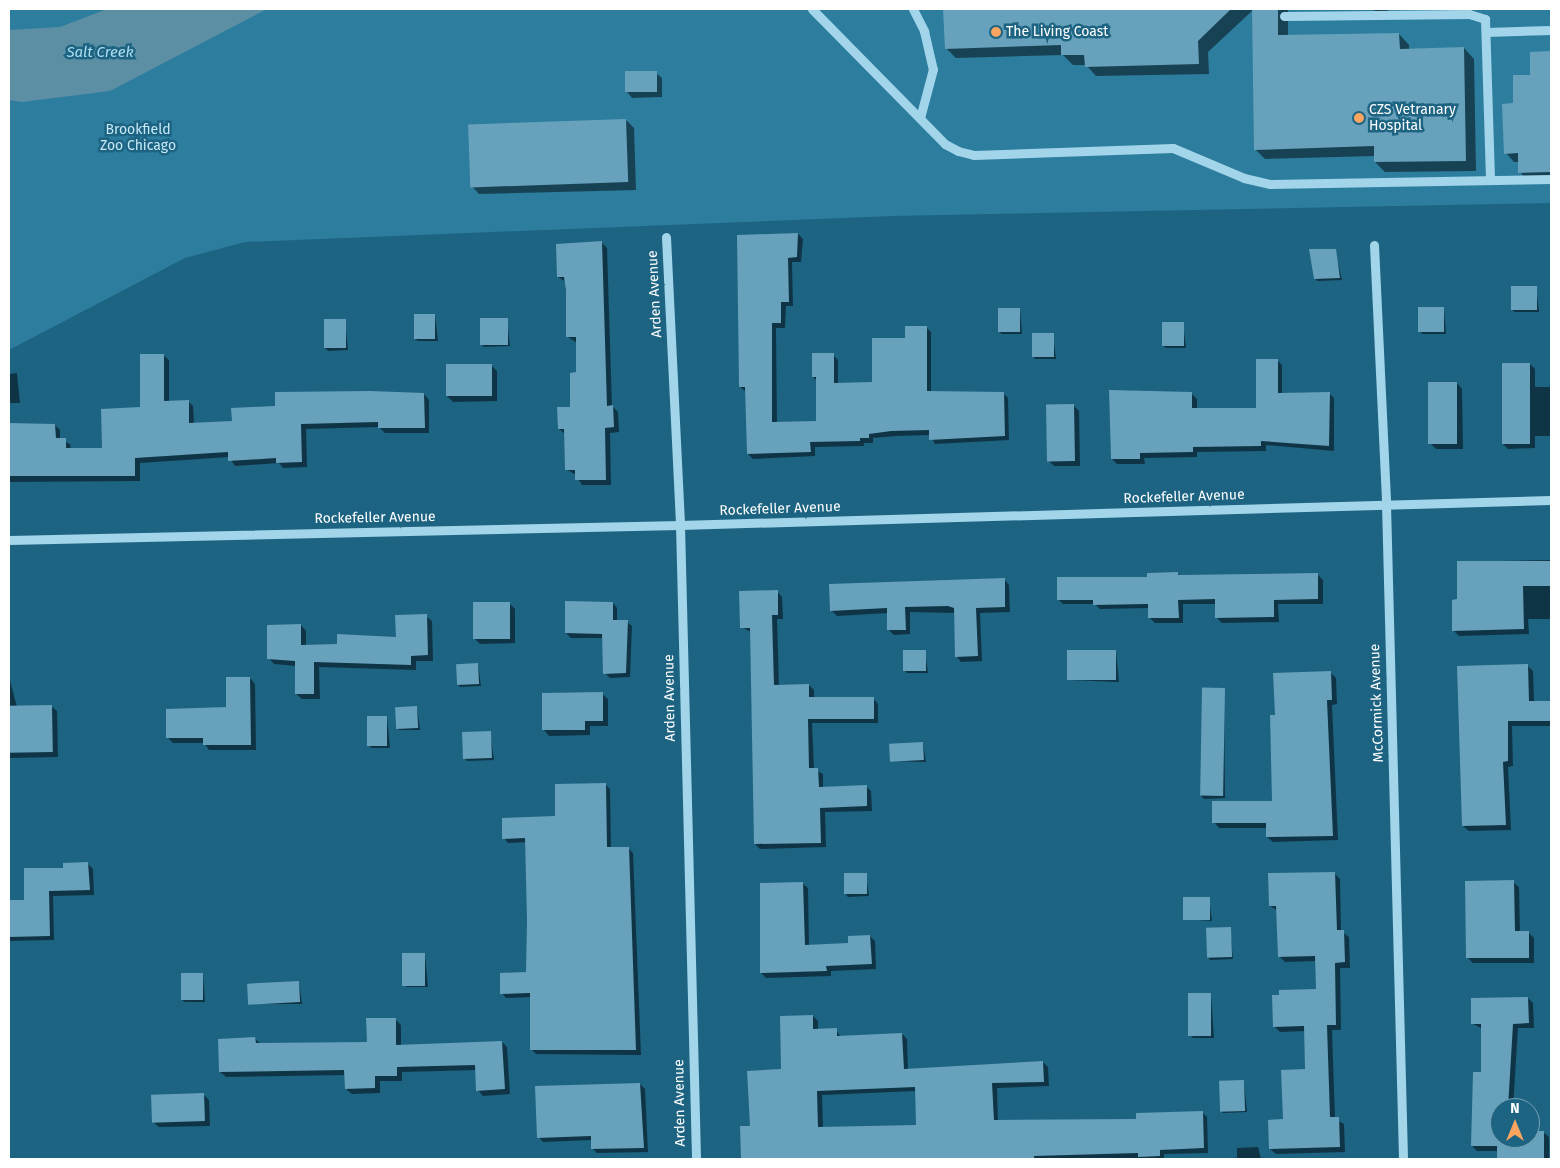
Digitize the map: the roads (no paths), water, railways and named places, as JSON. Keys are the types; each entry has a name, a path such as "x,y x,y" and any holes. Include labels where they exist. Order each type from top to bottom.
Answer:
{"street":[{"path":"812,9 945,144 974,155 1157,146 1191,153 1244,178 1270,184 1551,179"},
{"path":"913,9 930,49 933,69 920,118"},
{"path":"1284,16 1469,14 1485,19 1490,180"},
{"path":"1486,32 1551,30"},
{"name":"Arden Avenue","path":"666,237 680,525 696,1159"},
{"name":"McCormick Avenue","path":"1374,245 1386,504 1403,1159"},
{"name":"Rockefeller Avenue","path":"9,540 680,525 1551,500"}],"water":[{"name":"Salt Creek","path":"107,9 267,9 110,91 22,102 9,100 9,30 60,27"}],"place":[{"name":"The Living Coast","path":"996,32"},
{"name":"CZS Vetranary Hospital","path":"1359,118"}],"park label":[{"name":"Brookfield Zoo Chicago","path":"138,138"}]}
